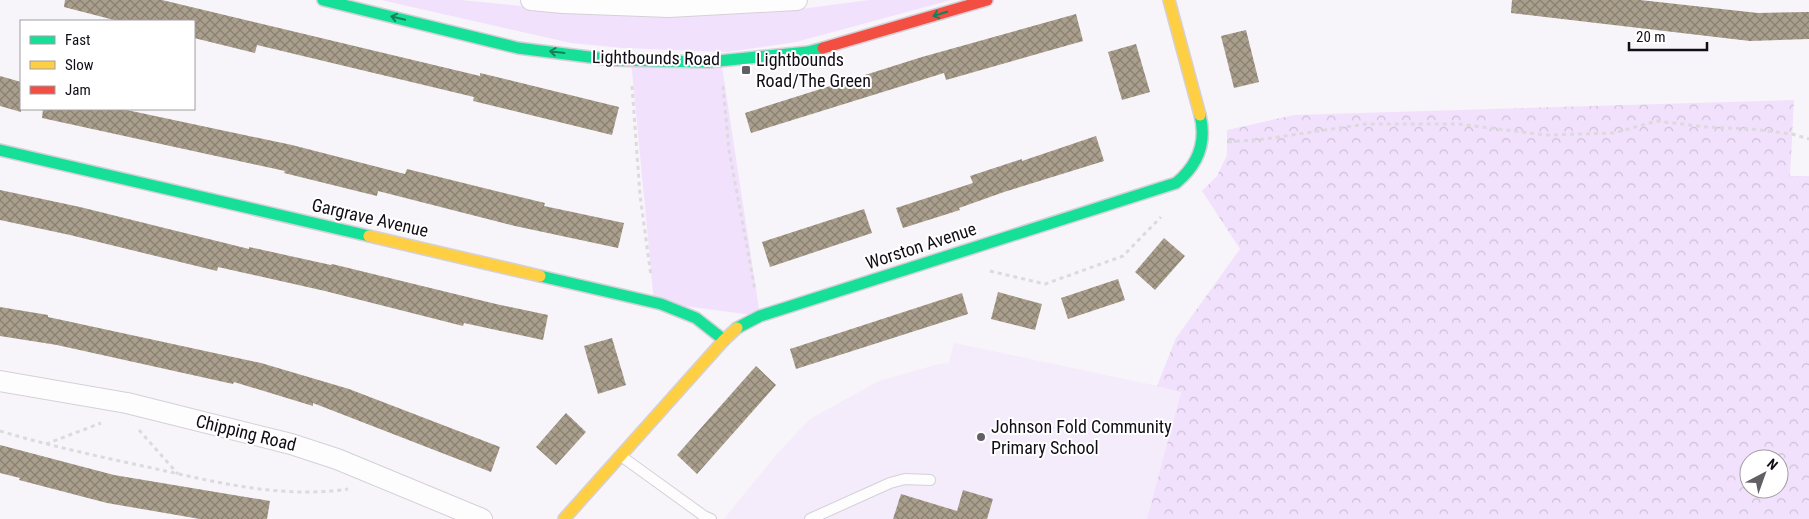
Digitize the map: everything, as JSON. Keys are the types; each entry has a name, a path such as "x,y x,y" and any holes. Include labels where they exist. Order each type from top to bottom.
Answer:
{"street":[{"name":"Lightbounds Road","path":"324,0 518,48 613,60 708,62 808,52 987,0"},
{"path":"531,0 669,7 797,0"},
{"name":"Worston Avenue","path":"564,519 724,340 740,325 760,316 1176,183 1187,175 1195,166 1200,156 1202,124 1169,0"},
{"name":"Gargrave Avenue","path":"0,150 654,302 696,318 724,340"},
{"name":"Chipping Road","path":"0,381 291,444 337,459 482,519"}],"lane":[{"path":"621,455 710,519"},
{"path":"810,519 890,483 905,479 930,480"}],"path":[{"path":"631,60 640,195 654,302"},
{"path":"721,60 729,150 760,316"},
{"path":"1202,144 1264,139 1366,124 1459,124 1547,135 1614,132 1657,121 1706,127 1751,129 1792,134 1809,139"},
{"path":"985,270 1045,284 1123,256 1164,214"},
{"path":"46,445 126,409 178,474"},
{"path":"0,431 46,445 178,474 267,490 328,492 356,488"}],"shaded area":[{"name":"Johnson Fold Community Primary School","path":"954,343 1181,391 1148,519 724,519 776,455 810,419 879,381 939,364 949,363"}],"green space":[{"path":"381,0 460,0 626,16 669,17 777,12 870,0 951,0 796,42 728,52 623,48 571,43"},
{"path":"631,60 721,60 760,316 654,302"},
{"path":"1794,100 1790,176 1809,176 1809,519 1147,519 1181,392 1157,386 1176,338 1240,249 1202,191 1217,176 1227,155 1227,130 1294,115"}],"building":[{"path":"65,0 162,0 480,76 480,73 619,107 612,135 473,101 474,97 257,45 255,53 195,38 195,20 114,20 64,7"},
{"path":"1512,0 1640,0 1758,13 1809,12 1809,39 1750,41 1511,13"},
{"path":"1076,14 1083,41 946,80 944,73 751,133 745,113 922,57"},
{"path":"1246,30 1259,82 1234,88 1221,36"},
{"path":"1136,44 1150,92 1122,100 1108,52"},
{"path":"0,76 20,82 21,112 0,106"},
{"path":"43,110 127,110 292,145 405,174 407,169 545,203 544,206 624,223 618,248 515,226 378,191 377,196 284,173 285,171 42,118"},
{"path":"1096,136 1104,161 1004,192 959,208 960,210 903,228 896,208 973,183 970,176"},
{"path":"0,190 80,207 249,249 249,247 332,264 548,315 543,340 464,323 463,326 325,291 218,267 217,271 0,220"},
{"path":"864,209 872,233 770,267 762,242"},
{"path":"1164,238 1185,256 1155,290 1135,272"},
{"path":"1118,279 1125,300 1068,319 1061,298"},
{"path":"998,292 1042,304 1035,330 991,319"},
{"path":"962,293 968,314 796,369 790,349"},
{"path":"0,307 48,315 48,317 261,363 349,389 500,447 491,472 313,403 313,406 234,382 233,384 57,345 0,336"},
{"path":"612,338 626,385 598,394 584,346"},
{"path":"756,366 776,385 697,474 677,455"},
{"path":"566,413 586,432 556,465 536,447"},
{"path":"0,445 114,475 270,501 267,519 200,519 107,503 19,480 20,478 0,473"},
{"path":"963,490 993,499 987,519 893,519 901,494 957,511"}],"traffic: fast":[{"path":"323,0 518,48 613,60 708,62 808,52 823,48"},
{"path":"737,328 760,316 1176,183 1190,169 1199,153 1202,135 1200,115"},
{"path":"0,150 369,236"},
{"path":"540,276 661,304 696,318 724,340"}],"traffic: slow":[{"path":"1169,0 1200,115"},
{"path":"369,236 540,276"},
{"path":"564,519 724,340 737,328"}],"traffic: jam":[{"path":"823,48 987,0"}],"place":[{"name":"Lightbounds Road/The Green","path":"746,70"},
{"name":"Johnson Fold Community Primary School","path":"981,437"}]}
